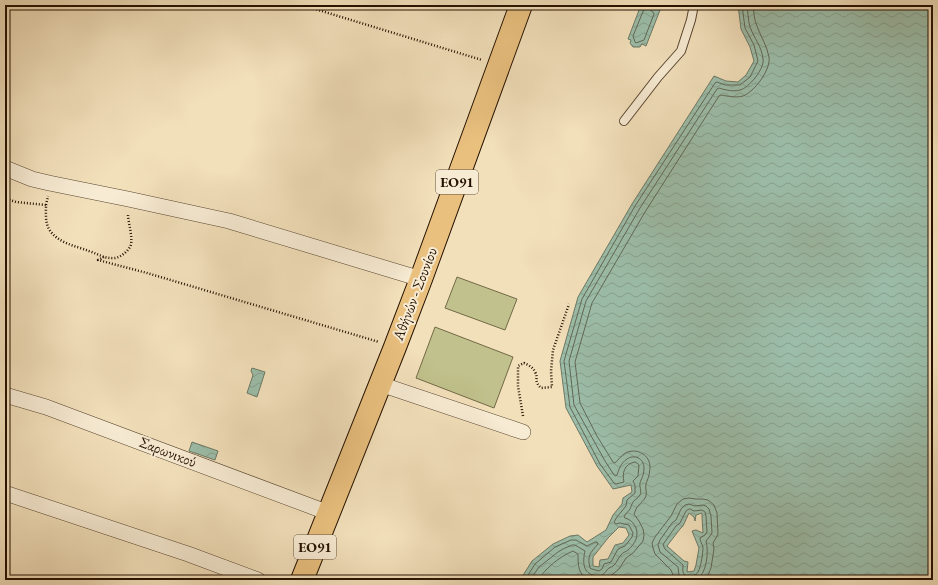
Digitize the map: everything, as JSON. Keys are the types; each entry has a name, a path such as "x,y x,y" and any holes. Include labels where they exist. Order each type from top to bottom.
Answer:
{"main road":[{"name":"Αθήνών - Σουνίου","path":"302,580 396,347 521,5"}],"street":[{"path":"5,168 32,178 229,221 421,279"},
{"path":"380,384 523,432"},
{"name":"Σαρωνικού","path":"5,395 46,407 329,513"},
{"path":"5,493 188,554 258,580"}],"lane":[{"path":"624,121 658,77 681,51 694,5"}],"path":[{"path":"302,5 500,65"},
{"path":"5,196 7,199 16,202 46,205 46,219 50,230 58,238 72,246 104,257 116,258 125,254 131,246 128,199"},
{"path":"104,257 98,260 147,273 396,347"},
{"path":"523,432 524,420 518,386 518,366 524,363 531,367 536,373 536,384 541,388 552,387 551,371 553,350 568,304"}],"green space":[{"path":"457,277 517,299 505,330 445,308"},
{"path":"435,327 513,357 494,408 416,378"}],"water":[{"path":"641,5 648,5 660,10 646,46 642,44 640,47 633,47 630,43 631,40 628,39"},
{"path":"738,5 933,5 933,580 520,580 532,561 553,544 570,536 578,535 587,542 606,530 613,515 622,504 623,498 632,492 631,485 613,489 597,466 566,408 560,361 578,297 632,204 714,76 726,81 738,82 746,75 754,61 750,47 741,29","holes":["689,513 694,517 695,521 696,515 702,513 703,533 696,530 692,531 699,548 694,571 687,572 688,562 684,561 667,546 683,526","619,527 626,528 629,535 623,543 615,545 608,559 600,560 599,567 593,566 593,557"]},
{"path":"252,368 265,372 257,397 247,393 253,375 251,371"},
{"path":"192,442 218,451 215,460 189,451"}]}
